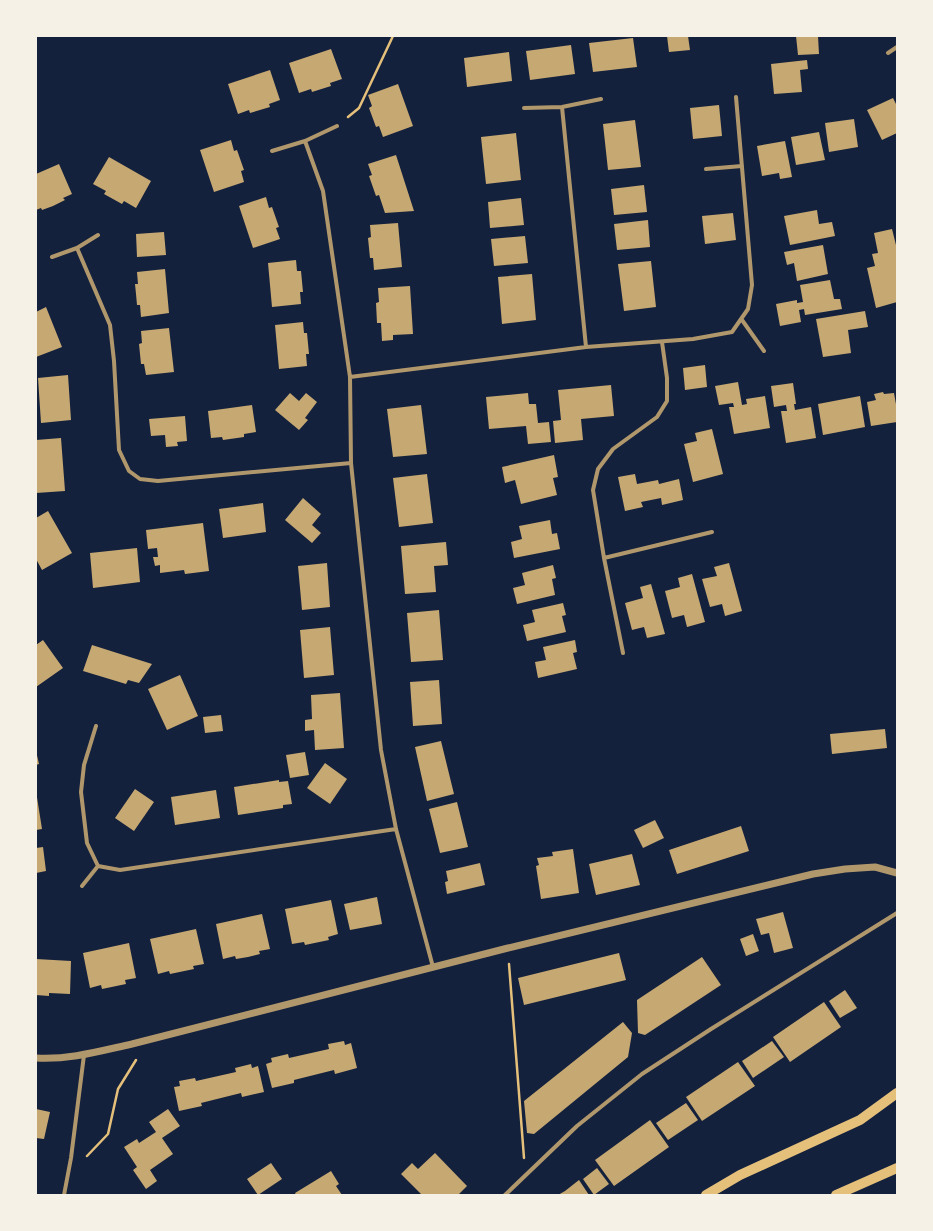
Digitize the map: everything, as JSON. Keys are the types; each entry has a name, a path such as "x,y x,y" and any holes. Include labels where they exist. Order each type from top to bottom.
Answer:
{"main road":[{"path":"706,1195 740,1175 860,1120 897,1093"},
{"path":"836,1195 897,1168"}],"street":[{"path":"888,53 897,47"},
{"path":"350,377 586,347 693,339 732,332 742,320 748,309 752,285 736,97"},
{"path":"524,108 562,107 601,99"},
{"path":"562,107 586,347"},
{"path":"272,151 305,141 337,126"},
{"path":"305,141 323,191 350,377 351,463 381,750 396,829 433,967"},
{"path":"706,169 742,166"},
{"path":"52,257 77,248 98,235"},
{"path":"77,248 110,325 114,361 119,450 129,471 140,479 158,481 351,463"},
{"path":"742,320 764,350"},
{"path":"623,653 604,558 593,490 598,469 613,449 657,417 667,401 667,378 662,342"},
{"path":"604,558 712,532"},
{"path":"96,726 84,765 81,792 87,843 98,866"},
{"path":"98,866 120,870 396,829"},
{"path":"82,886 98,866"},
{"path":"36,1058 52,1059 84,1055 132,1044 508,948 812,874 845,869 875,867 897,872"},
{"path":"505,1195 577,1126 642,1074 711,1029 897,913"},
{"path":"64,1195 71,1158 84,1055"}],"path":[{"path":"337,126 359,108 393,36"},
{"path":"508,948 525,1176"},
{"path":"71,1158 83,1160 108,1134 118,1089 136,1060 132,1044"}],"building":[{"path":"667,36 688,36 690,50 669,52"},
{"path":"796,36 818,36 819,54 798,55"},
{"path":"633,38 637,67 593,72 589,43"},
{"path":"571,45 575,74 530,80 526,51"},
{"path":"331,49 342,79 330,83 331,86 312,92 311,89 299,93 289,63"},
{"path":"509,52 512,81 467,87 464,58"},
{"path":"807,60 808,69 800,70 802,92 774,94 771,64"},
{"path":"270,70 280,100 269,104 270,107 250,113 249,110 238,114 228,84"},
{"path":"398,84 413,126 383,137 379,126 376,127 369,108 372,106 368,95"},
{"path":"893,98 897,106 897,133 882,140 867,110"},
{"path":"719,105 722,136 693,139 690,108"},
{"path":"854,119 858,147 829,152 825,123"},
{"path":"635,120 641,167 608,170 603,124"},
{"path":"819,132 825,160 796,165 791,137"},
{"path":"516,133 521,180 486,184 481,137"},
{"path":"231,140 234,151 237,150 244,170 241,171 244,182 214,192 200,150"},
{"path":"785,141 792,177 780,179 779,173 762,176 757,146"},
{"path":"396,155 414,211 385,213 379,195 376,196 369,176 372,175 368,164"},
{"path":"109,157 151,181 136,208 124,201 122,204 104,194 106,191 93,184"},
{"path":"59,164 72,194 63,198 65,200 53,206 42,210 41,208 36,210 36,174"},
{"path":"644,185 647,212 614,215 611,189"},
{"path":"266,197 269,208 272,207 279,227 276,228 280,239 253,248 239,206"},
{"path":"521,198 524,225 490,228 488,202"},
{"path":"817,210 819,224 832,222 835,236 790,245 784,216"},
{"path":"733,213 736,240 705,244 702,216"},
{"path":"648,220 650,247 617,250 614,224"},
{"path":"398,223 402,267 374,270 373,258 370,258 368,238 371,237 370,225"},
{"path":"892,229 897,249 897,302 876,308 867,268 875,266 872,254 878,253 874,233"},
{"path":"164,232 166,255 137,257 136,234"},
{"path":"525,236 528,263 494,266 491,239"},
{"path":"823,245 828,274 797,281 794,263 787,265 784,252"},
{"path":"296,260 297,271 301,271 303,292 300,292 301,304 272,307 268,263"},
{"path":"651,261 656,307 624,311 618,264"},
{"path":"165,269 169,313 141,317 140,305 137,305 135,284 138,284 137,272"},
{"path":"532,274 536,320 502,324 498,277"},
{"path":"830,280 834,299 840,299 842,309 805,315 804,309 799,310 801,322 780,326 776,304 797,300 797,303 803,302 800,285"},
{"path":"410,286 413,334 393,335 393,340 382,341 381,323 377,323 376,303 379,302 378,288"},
{"path":"46,307 62,347 36,357 36,312"},
{"path":"865,311 868,327 848,330 851,353 823,357 816,319"},
{"path":"303,322 304,333 307,333 309,354 306,354 307,366 279,369 275,325"},
{"path":"169,328 174,372 146,375 144,364 141,364 139,344 142,343 141,331"},
{"path":"705,365 707,387 685,390 683,368"},
{"path":"68,375 71,420 41,423 38,378"},
{"path":"738,382 742,405 747,404 746,399 765,396 770,428 734,434 729,407 734,407 733,403 719,405 715,386"},
{"path":"793,383 796,404 794,404 795,410 811,407 816,438 786,443 781,411 787,411 786,405 774,407 771,386"},
{"path":"611,385 614,416 581,419 583,440 555,443 553,421 561,420 558,390"},
{"path":"883,392 884,394 894,393 897,410 897,422 871,426 867,402 876,400 874,394"},
{"path":"290,393 299,401 306,393 317,402 305,418 308,420 299,430 275,410"},
{"path":"528,393 529,404 536,404 538,423 549,422 551,442 528,444 526,426 489,429 486,397"},
{"path":"860,396 865,427 823,435 818,404"},
{"path":"252,405 256,432 244,434 244,437 223,440 222,437 211,438 208,411"},
{"path":"421,405 427,454 393,457 387,409"},
{"path":"185,416 187,441 177,442 178,446 166,447 165,435 151,436 149,419"},
{"path":"712,429 723,474 693,482 684,444 697,441 695,433"},
{"path":"61,438 65,491 36,493 36,440"},
{"path":"554,455 558,477 553,478 557,495 521,504 515,480 505,483 502,467"},
{"path":"427,474 433,523 399,527 393,478"},
{"path":"635,474 637,484 658,480 659,484 679,479 683,500 662,505 661,498 641,502 643,507 625,511 618,477"},
{"path":"303,498 321,514 312,525 321,533 312,543 285,520"},
{"path":"263,503 266,532 223,538 219,509"},
{"path":"48,511 72,553 42,570 36,559 36,518"},
{"path":"550,520 552,534 557,533 560,549 514,558 511,542 522,539 519,526"},
{"path":"203,523 209,571 185,574 184,570 160,573 160,565 155,566 153,557 158,557 157,548 148,549 146,530"},
{"path":"446,542 448,565 434,566 436,592 405,594 401,546"},
{"path":"137,548 140,582 93,588 90,553"},
{"path":"327,563 330,607 302,610 298,566"},
{"path":"729,563 742,611 725,616 722,604 710,607 702,579 717,576 714,567"},
{"path":"553,565 556,578 552,579 555,595 517,604 513,588 525,585 522,573"},
{"path":"692,574 705,622 687,627 684,615 672,618 665,591 680,587 678,578"},
{"path":"651,584 665,634 647,638 644,627 632,630 625,603 643,598 640,587"},
{"path":"563,603 566,615 562,616 566,632 527,641 523,625 535,622 532,610"},
{"path":"439,610 443,660 411,662 407,613"},
{"path":"330,627 334,675 304,678 300,630"},
{"path":"43,640 63,668 36,687 36,645"},
{"path":"575,640 577,652 573,653 577,669 538,678 535,662 546,660 543,647"},
{"path":"92,645 152,664 139,683 128,680 126,684 83,671"},
{"path":"180,675 198,716 167,730 148,689"},
{"path":"439,680 442,724 413,726 410,682"},
{"path":"340,693 344,748 315,750 314,730 305,731 305,720 312,719 311,695"},
{"path":"221,715 223,731 205,733 203,717"},
{"path":"885,729 887,748 832,754 830,734"},
{"path":"441,741 454,794 427,801 415,747"},
{"path":"36,751 39,764 36,765"},
{"path":"305,752 309,775 290,778 286,755"},
{"path":"325,763 347,779 330,804 307,788"},
{"path":"279,780 279,782 288,781 292,804 283,805 283,808 238,815 234,787"},
{"path":"135,789 154,802 134,831 115,818"},
{"path":"216,790 220,818 175,825 171,797"},
{"path":"36,791 42,829 36,830"},
{"path":"457,802 468,847 440,853 429,809"},
{"path":"655,820 664,838 643,848 634,830"},
{"path":"741,826 749,851 677,874 669,850"},
{"path":"43,847 46,871 36,873 36,848"},
{"path":"573,849 579,893 541,899 536,866 539,865 537,858 553,856 552,852"},
{"path":"632,854 640,885 596,895 589,864"},
{"path":"480,863 485,885 447,894 445,882 448,881 446,871"},
{"path":"377,897 382,924 350,930 344,904"},
{"path":"331,900 338,934 328,937 329,940 305,945 304,942 292,944 285,909"},
{"path":"783,912 793,948 774,953 769,933 761,935 756,919"},
{"path":"262,914 270,949 259,951 260,954 248,957 236,959 235,956 223,959 216,924"},
{"path":"196,929 204,964 193,966 194,969 170,974 169,971 158,974 150,939"},
{"path":"753,934 759,951 746,956 740,939"},
{"path":"129,943 136,978 125,980 126,984 102,989 101,985 90,988 83,953"},
{"path":"619,953 626,980 524,1005 518,978"},
{"path":"702,957 721,985 645,1035 638,1033 637,1000"},
{"path":"36,959 71,961 70,994 49,993 49,996 36,995"},
{"path":"845,990 857,1008 840,1018 829,1001"},
{"path":"824,1002 841,1027 790,1062 773,1037"},
{"path":"623,1022 632,1033 628,1057 534,1134 527,1133 524,1101"},
{"path":"344,1041 345,1045 351,1043 357,1068 335,1074 334,1070 294,1080 294,1083 272,1088 266,1064 272,1062 271,1058 288,1054 289,1058 329,1049 328,1044"},
{"path":"772,1041 784,1057 753,1078 742,1061"},
{"path":"738,1062 755,1086 702,1121 686,1097"},
{"path":"251,1064 252,1068 258,1066 264,1092 242,1097 241,1093 201,1103 202,1106 179,1111 174,1087 180,1086 179,1081 195,1078 196,1081 236,1072 235,1068"},
{"path":"686,1103 698,1120 668,1140 656,1123"},
{"path":"36,1109 50,1112 44,1139 36,1138"},
{"path":"168,1109 180,1126 162,1138 173,1154 150,1170 157,1181 146,1189 133,1170 137,1167 124,1147 137,1139 139,1143 156,1132 149,1122"},
{"path":"650,1120 669,1147 614,1186 595,1160"},
{"path":"435,1153 467,1186 458,1195 422,1195 401,1174 412,1163 418,1169"},
{"path":"271,1163 282,1179 258,1195 247,1179"},
{"path":"597,1168 609,1184 594,1195 583,1179"},
{"path":"331,1171 339,1184 336,1186 342,1195 296,1195 295,1193"},
{"path":"579,1180 589,1195 558,1195 565,1191"}]}
